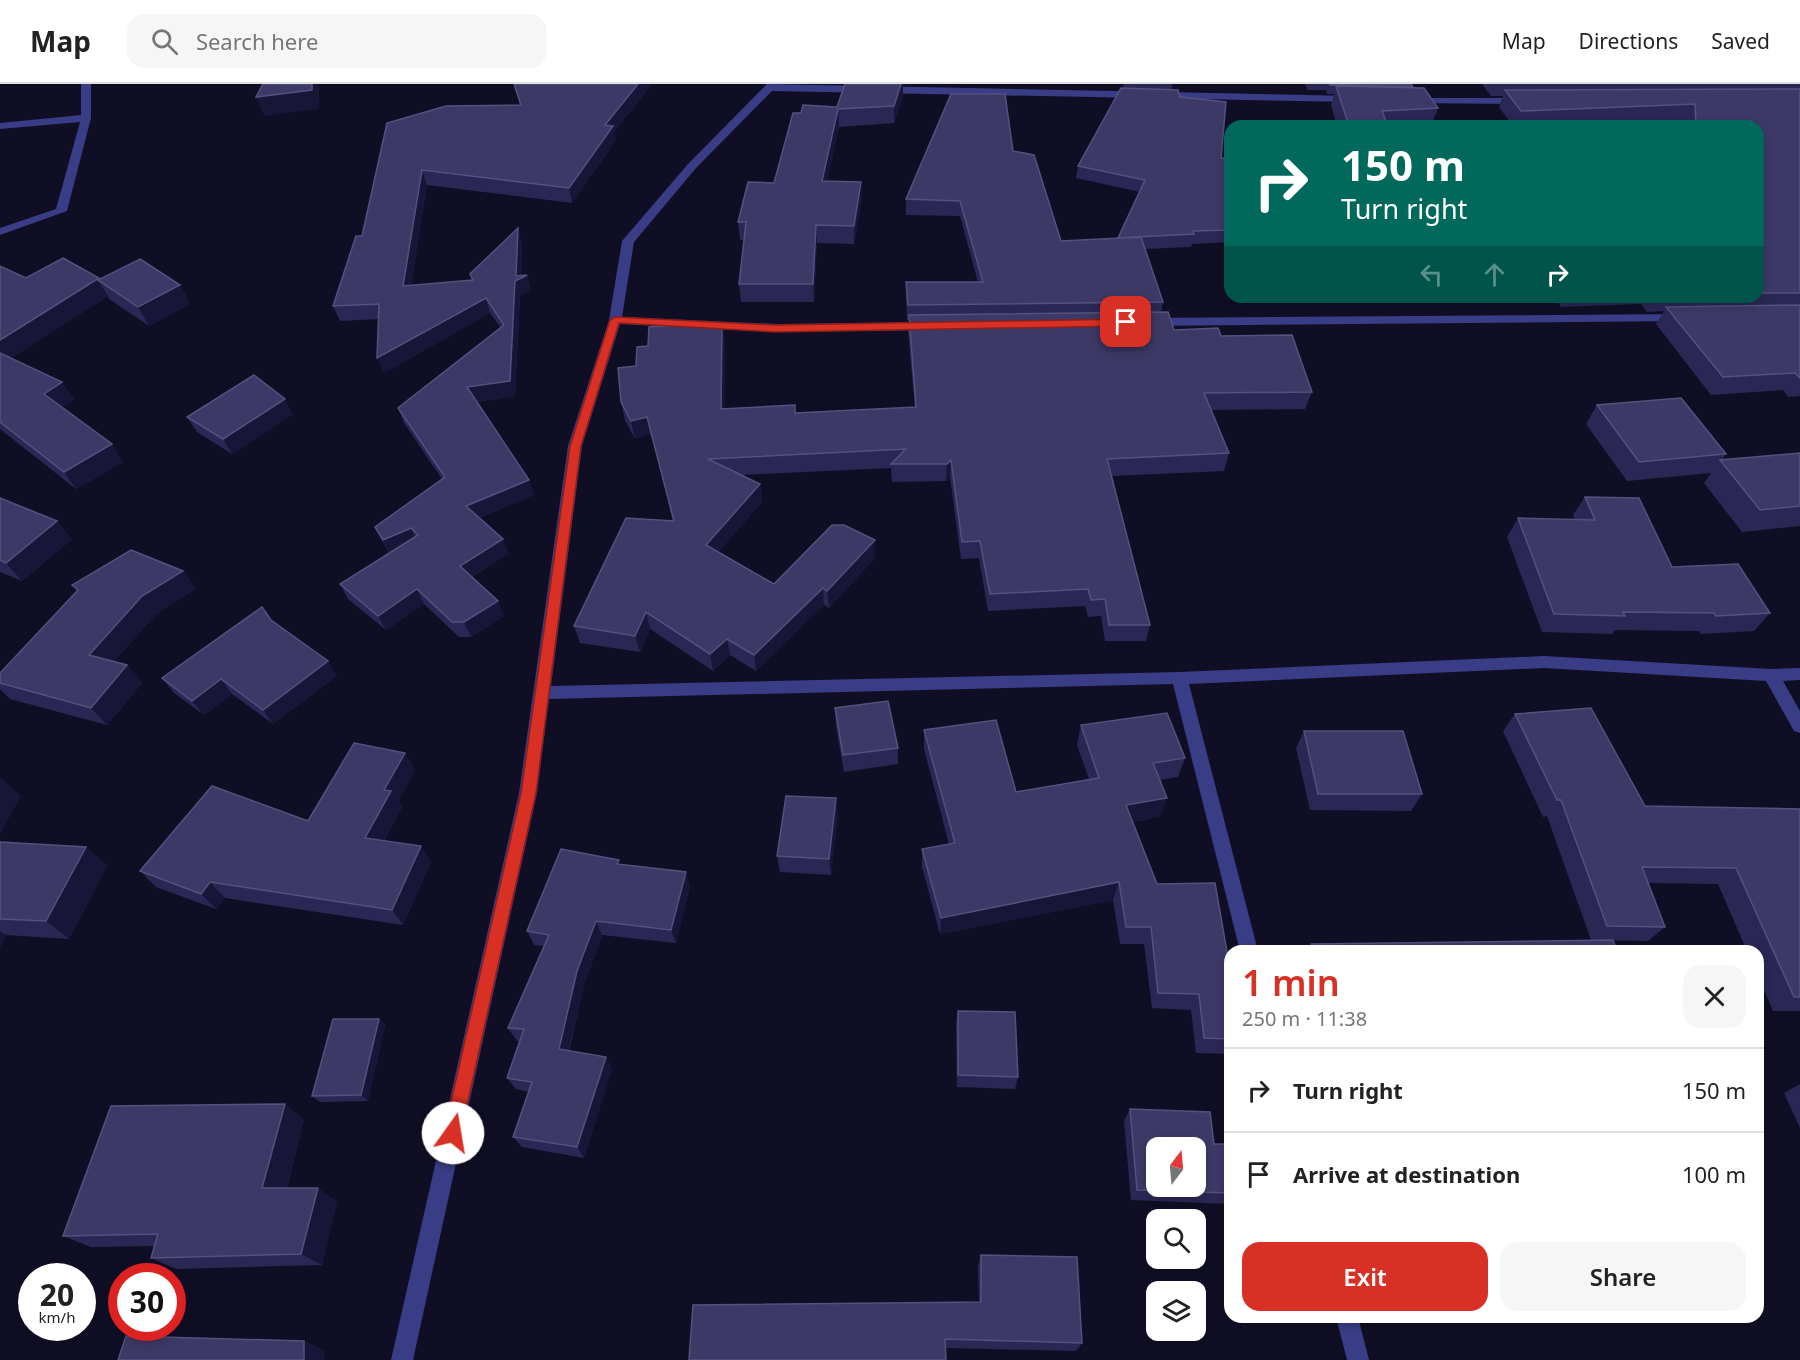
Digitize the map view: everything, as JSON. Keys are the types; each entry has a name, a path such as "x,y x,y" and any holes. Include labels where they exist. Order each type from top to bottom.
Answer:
{"street":[{"path":"0,232 61,211 86,118 86,84"},
{"path":"402,1360 528,793 576,446 615,320 628,241 692,166 772,86 1367,100"},
{"path":"1401,100 1529,101"},
{"path":"0,126 86,118"},
{"path":"1134,322 1695,317"},
{"path":"615,320 776,328 949,326"},
{"path":"542,693 1179,678 1544,662 1771,675 1800,674"},
{"path":"1771,675 1800,726"},
{"path":"1179,678 1247,945"},
{"path":"1349,1323 1358,1360"}],"building":[{"path":"263,84 312,84 312,90 256,97"},
{"path":"514,84 638,84 605,125 613,126 569,188 422,170 403,286 473,280 470,274 518,228 516,276 527,275 515,281 510,381 467,387 529,480 466,506 503,539 460,566 498,601 464,622 452,622 417,589 378,616 340,584 418,535 411,528 383,540 375,527 445,477 398,408 504,325 486,298 377,358 379,304 333,306 356,236 362,236 387,123 446,106 521,105"},
{"path":"845,84 901,84 894,106 838,109 822,181 861,182 854,226 816,225 813,284 739,284 746,222 738,222 748,182 774,183 793,113 801,113 803,105 837,107"},
{"path":"1411,84 1413,87 1330,85"},
{"path":"1336,86 1424,88 1438,108 1382,111 1386,120 1347,120"},
{"path":"1121,88 1178,90 1180,97 1226,102 1221,158 1224,158 1224,230 1118,238 1145,180 1078,166"},
{"path":"1800,89 1800,293 1764,293 1764,120 1696,120 1695,104 1521,111 1505,90"},
{"path":"951,94 1005,94 1013,151 1034,155 1061,241 1141,237 1163,302 908,305 906,282 983,282 960,201 906,199"},
{"path":"63,258 99,278 0,340 0,266 26,278"},
{"path":"140,259 180,285 138,307 98,280"},
{"path":"1800,305 1800,378 1795,373 1723,377 1666,307"},
{"path":"1168,312 1174,330 1218,328 1221,336 1292,335 1312,392 1204,393 1229,453 1107,459 1150,625 1109,625 1105,599 1091,600 1088,589 990,594 980,541 962,542 951,460 947,464 891,464 906,449 708,459 760,484 706,545 774,584 832,525 844,525 875,540 827,591 823,588 754,655 727,639 710,654 646,612 635,636 574,626 626,518 674,521 647,417 631,421 621,402 618,368 636,366 637,347 648,346 649,327 722,323 721,409 795,405 795,413 916,407 909,315"},
{"path":"0,353 62,382 44,394 112,444 64,472 0,422"},
{"path":"254,375 285,399 223,439 187,417"},
{"path":"1681,398 1726,454 1639,462 1597,405"},
{"path":"1800,453 1800,506 1760,510 1720,460"},
{"path":"1585,497 1639,498 1672,567 1738,564 1770,613 1716,616 1714,613 1623,612 1625,616 1554,614 1518,518 1595,520"},
{"path":"0,498 57,521 6,563 0,560"},
{"path":"131,550 183,571 142,596 89,655 127,665 91,708 0,683 0,673 78,590 72,585"},
{"path":"262,607 271,620 328,661 263,710 221,679 192,701 162,678"},
{"path":"888,701 898,748 843,755 835,708"},
{"path":"1591,708 1645,806 1800,809 1800,997 1794,997 1736,868 1642,867 1665,927 1607,926 1561,800 1557,800 1515,714"},
{"path":"1167,713 1185,758 1153,763 1167,798 1126,805 1157,884 1215,883 1226,945 1224,945 1224,1039 1204,1038 1199,994 1158,993 1151,927 1126,927 1119,882 941,918 922,849 955,843 924,730 996,720 1016,792 1099,778 1081,725"},
{"path":"1304,731 1403,731 1422,794 1318,794"},
{"path":"354,743 405,753 384,790 391,791 365,838 421,846 392,910 210,882 201,894 140,871 212,786 308,821"},
{"path":"786,796 836,798 829,859 777,856"},
{"path":"0,842 86,847 46,921 0,919"},
{"path":"561,849 619,860 617,864 686,872 671,930 596,921 577,971 559,1049 606,1057 577,1147 513,1137 532,1082 507,1078 524,1029 508,1028 549,935 527,931"},
{"path":"1613,940 1615,945 1311,945"},
{"path":"958,1011 1015,1012 1018,1077 958,1075"},
{"path":"333,1019 379,1019 361,1095 312,1096"},
{"path":"285,1104 262,1188 318,1188 301,1254 151,1258 158,1234 63,1236 111,1106"},
{"path":"1130,1109 1210,1112 1214,1144 1224,1144 1224,1193 1206,1192 1206,1137 1146,1137 1146,1190 1137,1190"},
{"path":"981,1255 1077,1257 1082,1343 945,1339 946,1360 689,1360 693,1305 981,1302"},
{"path":"186,1338 304,1341 304,1360 118,1360 124,1341 186,1341"}],"route":[{"path":"453,1133 528,793 576,446 615,320 776,328 1126,322"}]}
